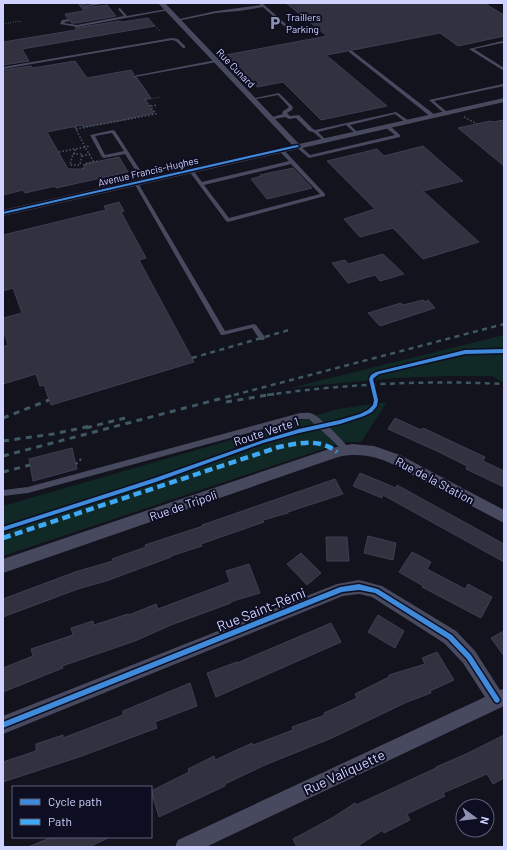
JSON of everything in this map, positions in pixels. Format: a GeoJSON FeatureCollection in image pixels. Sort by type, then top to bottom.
{"type":"FeatureCollection","features":[{"type":"Feature","properties":{"kind":"street","name":"Rue Cunard"},"geometry":{"type":"LineString","coordinates":[[161,3],[297,146]]}},
{"type":"Feature","properties":{"kind":"street","name":"Avenue Francis-Hughes"},"geometry":{"type":"LineString","coordinates":[[3,213],[504,100]]}},
{"type":"Feature","properties":{"kind":"street","name":"Rue de Tripoli"},"geometry":{"type":"LineString","coordinates":[[3,566],[346,450],[364,449]]}},
{"type":"Feature","properties":{"kind":"street","name":"Rue de la Station"},"geometry":{"type":"LineString","coordinates":[[364,449],[381,453],[395,459],[504,517]]}},
{"type":"Feature","properties":{"kind":"street","name":"Rue Saint-Rémi"},"geometry":{"type":"LineString","coordinates":[[3,725],[342,590],[359,587],[376,591],[450,637],[469,657],[500,698]]}},
{"type":"Feature","properties":{"kind":"street","name":"Rue Valiquette"},"geometry":{"type":"LineString","coordinates":[[185,847],[500,698]]}},
{"type":"Feature","properties":{"kind":"lane"},"geometry":{"type":"LineString","coordinates":[[85,6],[105,3]]}},
{"type":"Feature","properties":{"kind":"lane"},"geometry":{"type":"LineString","coordinates":[[177,20],[207,15],[226,14],[261,4],[295,34]]}},
{"type":"Feature","properties":{"kind":"lane"},"geometry":{"type":"LineString","coordinates":[[114,12],[121,10],[126,17]]}},
{"type":"Feature","properties":{"kind":"lane"},"geometry":{"type":"LineString","coordinates":[[69,20],[63,21],[62,24],[77,26],[168,10]]}},
{"type":"Feature","properties":{"kind":"lane"},"geometry":{"type":"LineString","coordinates":[[3,68],[170,39],[177,40],[184,47]]}},
{"type":"Feature","properties":{"kind":"lane"},"geometry":{"type":"LineString","coordinates":[[504,43],[502,42],[471,49],[504,70]]}},
{"type":"Feature","properties":{"kind":"lane"},"geometry":{"type":"LineString","coordinates":[[350,51],[433,116]]}},
{"type":"Feature","properties":{"kind":"lane"},"geometry":{"type":"LineString","coordinates":[[136,76],[216,61]]}},
{"type":"Feature","properties":{"kind":"lane"},"geometry":{"type":"LineString","coordinates":[[445,113],[431,100],[504,85]]}},
{"type":"Feature","properties":{"kind":"lane"},"geometry":{"type":"LineString","coordinates":[[252,99],[279,94],[291,107],[284,113],[286,115]]}},
{"type":"Feature","properties":{"kind":"lane"},"geometry":{"type":"LineString","coordinates":[[315,131],[396,113],[407,121]]}},
{"type":"Feature","properties":{"kind":"lane"},"geometry":{"type":"LineString","coordinates":[[271,119],[286,115],[289,118],[297,116],[310,130],[315,131],[324,140]]}},
{"type":"Feature","properties":{"kind":"lane"},"geometry":{"type":"LineString","coordinates":[[346,124],[356,133]]}},
{"type":"Feature","properties":{"kind":"lane"},"geometry":{"type":"LineString","coordinates":[[297,146],[309,158],[398,136],[387,126]]}},
{"type":"Feature","properties":{"kind":"lane"},"geometry":{"type":"LineString","coordinates":[[126,152],[104,157],[92,135],[113,131],[126,152],[223,333],[254,326],[262,338]]}},
{"type":"Feature","properties":{"kind":"lane"},"geometry":{"type":"LineString","coordinates":[[190,170],[228,220],[323,195],[281,150]]}},
{"type":"Feature","properties":{"kind":"lane"},"geometry":{"type":"LineString","coordinates":[[201,184],[292,162]]}},
{"type":"Feature","properties":{"kind":"lane"},"geometry":{"type":"LineString","coordinates":[[3,493],[28,490],[300,416],[310,416],[346,450]]}},
{"type":"Feature","properties":{"kind":"path"},"geometry":{"type":"LineString","coordinates":[[3,24],[20,21],[21,23]]}},
{"type":"Feature","properties":{"kind":"path"},"geometry":{"type":"LineString","coordinates":[[154,25],[160,31]]}},
{"type":"Feature","properties":{"kind":"path"},"geometry":{"type":"LineString","coordinates":[[76,129],[156,115],[145,99],[160,97]]}},
{"type":"Feature","properties":{"kind":"path"},"geometry":{"type":"LineString","coordinates":[[150,106],[157,105]]}},
{"type":"Feature","properties":{"kind":"path"},"geometry":{"type":"LineString","coordinates":[[462,115],[477,124]]}},
{"type":"Feature","properties":{"kind":"path"},"geometry":{"type":"LineString","coordinates":[[75,127],[94,162]]}},
{"type":"Feature","properties":{"kind":"path"},"geometry":{"type":"LineString","coordinates":[[59,152],[85,146]]}},
{"type":"Feature","properties":{"kind":"path"},"geometry":{"type":"LineString","coordinates":[[76,148],[70,165],[84,164],[100,160]]}},
{"type":"Feature","properties":{"kind":"path"},"geometry":{"type":"LineString","coordinates":[[74,154],[82,154],[82,156],[90,154]]}},
{"type":"Feature","properties":{"kind":"path"},"geometry":{"type":"LineString","coordinates":[[80,164],[82,156]]}},
{"type":"Feature","properties":{"kind":"path"},"geometry":{"type":"LineString","coordinates":[[83,169],[84,164]]}},
{"type":"Feature","properties":{"kind":"path"},"geometry":{"type":"LineString","coordinates":[[76,464],[81,459]]}},
{"type":"Feature","properties":{"kind":"green space"},"geometry":{"type":"Polygon","coordinates":[[[504,335],[504,383],[492,376],[448,376],[395,378],[290,388],[504,335]]]}},
{"type":"Feature","properties":{"kind":"green space"},"geometry":{"type":"Polygon","coordinates":[[[387,402],[361,442],[344,442],[3,556],[3,506],[338,409],[387,402]]]}},
{"type":"Feature","properties":{"kind":"building"},"geometry":{"type":"Polygon","coordinates":[[[78,3],[90,3],[82,5],[85,8],[107,5],[116,16],[71,23],[70,18],[67,18],[65,14],[84,11],[78,3]]]}},
{"type":"Feature","properties":{"kind":"building"},"geometry":{"type":"Polygon","coordinates":[[[286,3],[484,3],[504,15],[504,36],[458,46],[440,33],[353,50],[349,48],[348,51],[326,55],[387,106],[321,120],[283,82],[257,87],[226,55],[327,36],[286,3]]]}},
{"type":"Feature","properties":{"kind":"building"},"geometry":{"type":"Polygon","coordinates":[[[148,18],[155,26],[22,49],[29,61],[3,65],[3,42],[76,30],[75,28],[148,18]]]}},
{"type":"Feature","properties":{"kind":"building"},"geometry":{"type":"Polygon","coordinates":[[[75,61],[87,78],[131,70],[134,74],[132,76],[137,78],[151,98],[144,99],[154,113],[118,121],[83,127],[82,125],[47,132],[68,169],[84,169],[85,164],[119,157],[128,172],[56,188],[55,186],[25,193],[23,190],[3,195],[3,70],[31,66],[33,68],[75,61]]]}},
{"type":"Feature","properties":{"kind":"building"},"geometry":{"type":"Polygon","coordinates":[[[504,120],[504,166],[458,128],[490,121],[493,122],[504,120]]]}},
{"type":"Feature","properties":{"kind":"building"},"geometry":{"type":"Polygon","coordinates":[[[423,146],[463,181],[423,191],[479,242],[423,259],[393,228],[360,237],[344,219],[375,209],[327,161],[377,149],[384,156],[423,146]]]}},
{"type":"Feature","properties":{"kind":"building"},"geometry":{"type":"Polygon","coordinates":[[[293,168],[312,188],[267,199],[251,179],[261,176],[260,175],[293,168]]]}},
{"type":"Feature","properties":{"kind":"building"},"geometry":{"type":"Polygon","coordinates":[[[119,202],[124,211],[121,212],[146,258],[139,260],[194,362],[51,405],[44,385],[40,386],[36,374],[3,384],[3,347],[8,345],[3,329],[3,318],[22,313],[13,288],[3,291],[3,235],[106,210],[104,206],[119,202]]]}},
{"type":"Feature","properties":{"kind":"building"},"geometry":{"type":"Polygon","coordinates":[[[383,254],[404,274],[380,281],[375,275],[348,283],[332,263],[345,260],[348,264],[383,254]]]}},
{"type":"Feature","properties":{"kind":"building"},"geometry":{"type":"Polygon","coordinates":[[[423,300],[425,302],[428,300],[435,308],[380,326],[368,313],[401,303],[403,305],[423,300]]]}},
{"type":"Feature","properties":{"kind":"building"},"geometry":{"type":"Polygon","coordinates":[[[395,418],[421,430],[423,428],[485,457],[483,461],[504,471],[504,487],[466,469],[467,466],[441,453],[388,429],[395,418]]]}},
{"type":"Feature","properties":{"kind":"building"},"geometry":{"type":"Polygon","coordinates":[[[72,448],[77,469],[33,481],[29,459],[72,448]]]}},
{"type":"Feature","properties":{"kind":"building"},"geometry":{"type":"Polygon","coordinates":[[[360,473],[396,488],[397,485],[504,544],[504,562],[383,495],[382,498],[353,486],[360,473]]]}},
{"type":"Feature","properties":{"kind":"building"},"geometry":{"type":"Polygon","coordinates":[[[335,479],[343,494],[263,520],[264,522],[201,544],[202,546],[3,617],[3,599],[75,572],[113,561],[112,559],[146,547],[145,545],[335,479]]]}},
{"type":"Feature","properties":{"kind":"building"},"geometry":{"type":"Polygon","coordinates":[[[368,536],[396,543],[393,560],[364,553],[368,536]]]}},
{"type":"Feature","properties":{"kind":"building"},"geometry":{"type":"Polygon","coordinates":[[[326,537],[347,537],[349,561],[327,561],[326,537]]]}},
{"type":"Feature","properties":{"kind":"building"},"geometry":{"type":"Polygon","coordinates":[[[412,552],[431,562],[427,569],[465,589],[468,584],[492,597],[481,618],[422,587],[423,586],[399,572],[412,552]]]}},
{"type":"Feature","properties":{"kind":"building"},"geometry":{"type":"Polygon","coordinates":[[[301,553],[321,573],[307,585],[287,564],[301,553]]]}},
{"type":"Feature","properties":{"kind":"building"},"geometry":{"type":"Polygon","coordinates":[[[249,564],[260,593],[230,602],[231,603],[171,625],[135,641],[62,666],[63,668],[3,692],[3,668],[33,656],[31,649],[73,635],[71,628],[93,621],[94,625],[128,614],[129,615],[156,604],[158,609],[230,582],[226,571],[249,564]]]}},
{"type":"Feature","properties":{"kind":"building"},"geometry":{"type":"Polygon","coordinates":[[[378,615],[404,631],[395,648],[368,632],[378,615]]]}},
{"type":"Feature","properties":{"kind":"building"},"geometry":{"type":"Polygon","coordinates":[[[331,623],[341,642],[216,697],[207,673],[237,663],[331,623]]]}},
{"type":"Feature","properties":{"kind":"building"},"geometry":{"type":"Polygon","coordinates":[[[504,631],[504,656],[491,638],[504,631]]]}},
{"type":"Feature","properties":{"kind":"building"},"geometry":{"type":"Polygon","coordinates":[[[437,652],[454,680],[430,691],[431,693],[407,702],[332,738],[265,765],[225,784],[225,786],[159,817],[152,790],[189,772],[188,769],[214,756],[215,760],[252,743],[253,745],[293,730],[292,727],[325,715],[324,713],[357,698],[355,694],[389,677],[389,675],[425,664],[422,658],[437,652]]]}},
{"type":"Feature","properties":{"kind":"building"},"geometry":{"type":"Polygon","coordinates":[[[190,683],[197,706],[155,722],[157,728],[79,757],[3,782],[3,762],[36,751],[36,744],[63,735],[63,738],[123,715],[123,711],[190,683]]]}},
{"type":"Feature","properties":{"kind":"building"},"geometry":{"type":"Polygon","coordinates":[[[504,735],[504,778],[493,784],[487,774],[443,793],[445,796],[407,814],[410,820],[384,833],[383,830],[356,847],[297,847],[293,839],[332,818],[355,803],[356,805],[504,735]]]}},
{"type":"Feature","properties":{"kind":"building"},"geometry":{"type":"Polygon","coordinates":[[[50,838],[108,838],[89,847],[28,847],[50,838]]]}},
{"type":"Feature","properties":{"kind":"railway"},"geometry":{"type":"LineString","coordinates":[[234,395],[504,324]]}},
{"type":"Feature","properties":{"kind":"railway"},"geometry":{"type":"LineString","coordinates":[[192,358],[289,330]]}},
{"type":"Feature","properties":{"kind":"railway"},"geometry":{"type":"LineString","coordinates":[[272,394],[326,388],[385,384],[444,382],[504,384]]}},
{"type":"Feature","properties":{"kind":"railway"},"geometry":{"type":"LineString","coordinates":[[3,456],[238,394]]}},
{"type":"Feature","properties":{"kind":"railway"},"geometry":{"type":"LineString","coordinates":[[226,402],[272,394]]}},
{"type":"Feature","properties":{"kind":"railway"},"geometry":{"type":"LineString","coordinates":[[267,395],[272,394]]}},
{"type":"Feature","properties":{"kind":"railway"},"geometry":{"type":"LineString","coordinates":[[3,418],[49,400]]}},
{"type":"Feature","properties":{"kind":"railway"},"geometry":{"type":"LineString","coordinates":[[86,428],[125,418]]}},
{"type":"Feature","properties":{"kind":"railway"},"geometry":{"type":"LineString","coordinates":[[3,441],[53,434],[91,426]]}},
{"type":"Feature","properties":{"kind":"railway"},"geometry":{"type":"LineString","coordinates":[[3,472],[30,465]]}},
{"type":"Feature","properties":{"kind":"marked path"},"geometry":{"type":"LineString","coordinates":[[3,538],[279,447],[312,442],[330,446],[337,452]]}},
{"type":"Feature","properties":{"kind":"cycle path"},"geometry":{"type":"LineString","coordinates":[[3,213],[297,146]]}},
{"type":"Feature","properties":{"kind":"cycle path","name":"Route Verte 1"},"geometry":{"type":"LineString","coordinates":[[3,529],[156,480],[263,442],[299,431],[352,419],[362,415],[370,411],[375,406],[376,400],[371,379],[378,373],[465,352],[504,351]]}},
{"type":"Feature","properties":{"kind":"cycle path"},"geometry":{"type":"LineString","coordinates":[[3,725],[342,589],[359,587],[376,591],[450,637],[469,657],[497,700]]}},
{"type":"Feature","properties":{"kind":"place","name":"Traillers Parking"},"geometry":{"type":"Point","coordinates":[275,23]}}]}
